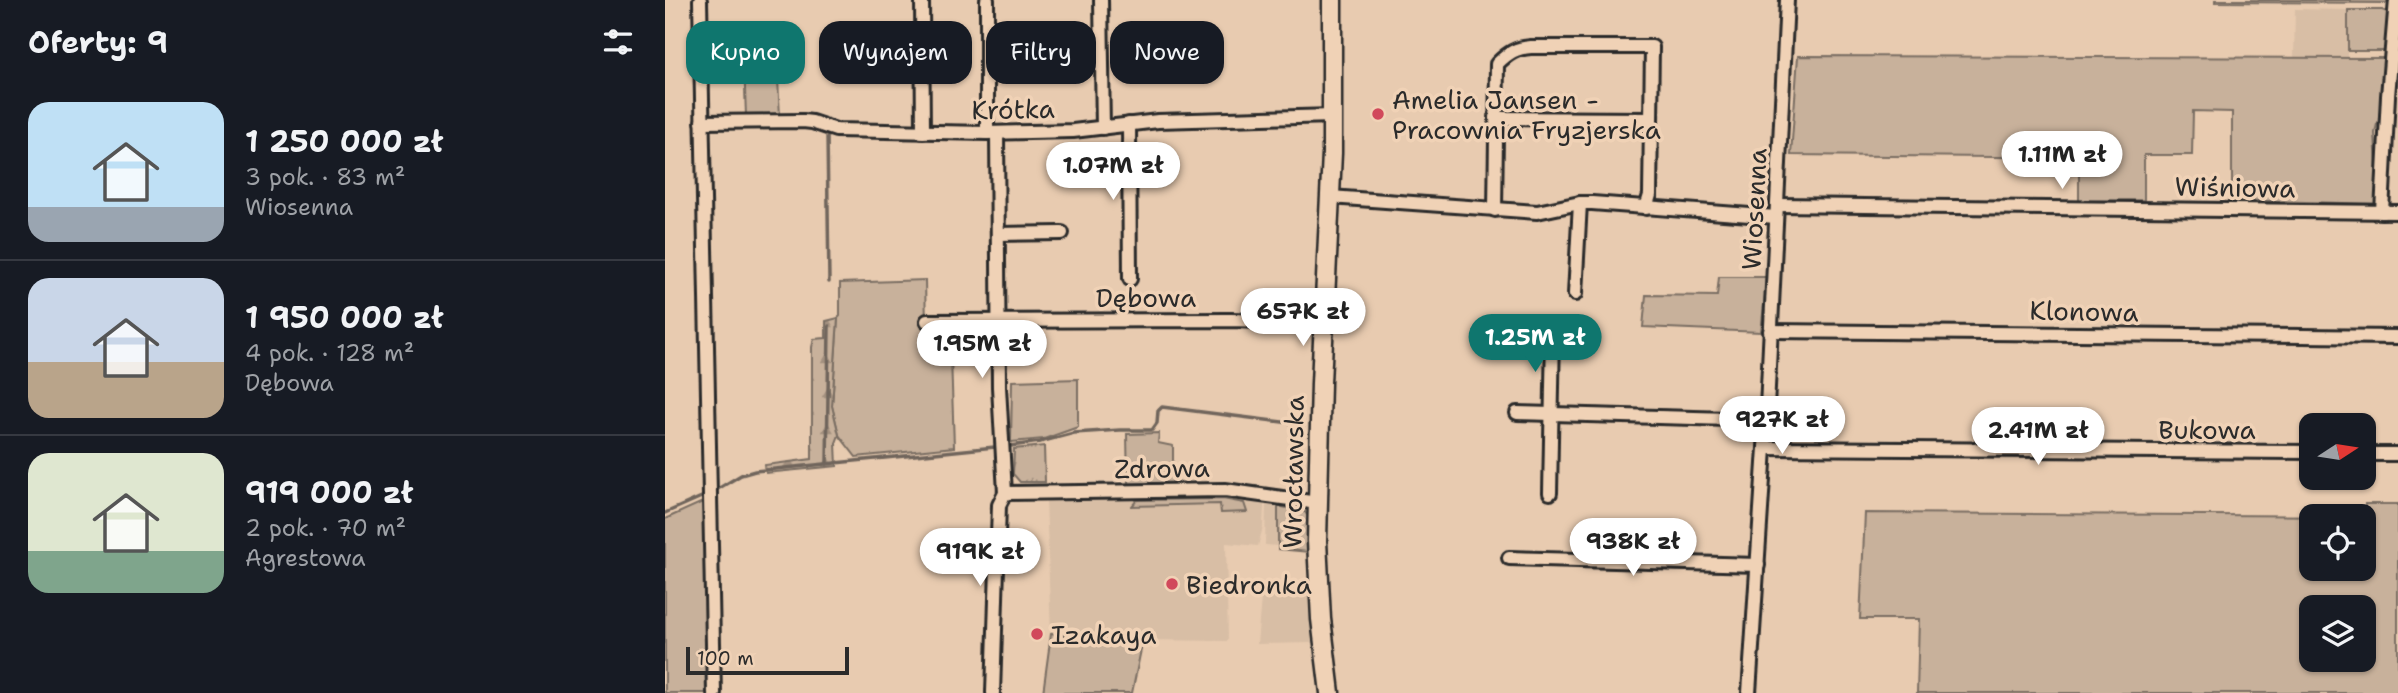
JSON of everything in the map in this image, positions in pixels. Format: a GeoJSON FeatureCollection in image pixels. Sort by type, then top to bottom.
{"type":"FeatureCollection","features":[{"type":"Feature","properties":{"kind":"street"},"geometry":{"type":"LineString","coordinates":[[700,0],[714,693]]}},
{"type":"Feature","properties":{"kind":"street"},"geometry":{"type":"LineString","coordinates":[[922,0],[923,132]]}},
{"type":"Feature","properties":{"kind":"street"},"geometry":{"type":"LineString","coordinates":[[987,0],[999,234],[998,321],[1005,493],[999,505],[993,693]]}},
{"type":"Feature","properties":{"kind":"street"},"geometry":{"type":"LineString","coordinates":[[1101,0],[1103,128]]}},
{"type":"Feature","properties":{"kind":"street","name":"Wrocławska"},"geometry":{"type":"LineString","coordinates":[[1330,693],[1318,581],[1318,503],[1333,116],[1332,0]]}},
{"type":"Feature","properties":{"kind":"street","name":"Wiosenna"},"geometry":{"type":"LineString","coordinates":[[1749,693],[1765,448],[1787,0]]}},
{"type":"Feature","properties":{"kind":"street"},"geometry":{"type":"LineString","coordinates":[[2382,212],[2396,0]]}},
{"type":"Feature","properties":{"kind":"street"},"geometry":{"type":"LineString","coordinates":[[1495,210],[1497,65],[1507,54],[1518,48],[1653,47],[1650,195],[1646,208]]}},
{"type":"Feature","properties":{"kind":"street","name":"Krótka"},"geometry":{"type":"LineString","coordinates":[[702,122],[812,122],[836,130],[992,133],[1103,128],[1207,119],[1333,116]]}},
{"type":"Feature","properties":{"kind":"street"},"geometry":{"type":"LineString","coordinates":[[1496,118],[1651,119]]}},
{"type":"Feature","properties":{"kind":"street"},"geometry":{"type":"LineString","coordinates":[[1129,124],[1130,279]]}},
{"type":"Feature","properties":{"kind":"street","name":"Wiśniowa"},"geometry":{"type":"LineString","coordinates":[[1330,197],[1537,212],[1580,203],[1646,208],[1777,211],[2398,212]]}},
{"type":"Feature","properties":{"kind":"street"},"geometry":{"type":"LineString","coordinates":[[1575,293],[1580,203]]}},
{"type":"Feature","properties":{"kind":"street"},"geometry":{"type":"LineString","coordinates":[[999,234],[1062,233]]}},
{"type":"Feature","properties":{"kind":"street","name":"Dębowa"},"geometry":{"type":"LineString","coordinates":[[927,321],[1231,320],[1323,323]]}},
{"type":"Feature","properties":{"kind":"street","name":"Klonowa"},"geometry":{"type":"LineString","coordinates":[[1770,331],[2398,337]]}},
{"type":"Feature","properties":{"kind":"street"},"geometry":{"type":"LineString","coordinates":[[1550,493],[1552,334]]}},
{"type":"Feature","properties":{"kind":"street"},"geometry":{"type":"LineString","coordinates":[[1517,413],[1765,420]]}},
{"type":"Feature","properties":{"kind":"street","name":"Bukowa"},"geometry":{"type":"LineString","coordinates":[[1765,448],[2299,452]]}},
{"type":"Feature","properties":{"kind":"street"},"geometry":{"type":"LineString","coordinates":[[2377,453],[2398,454]]}},
{"type":"Feature","properties":{"kind":"street","name":"Zdrowa"},"geometry":{"type":"LineString","coordinates":[[1005,493],[1225,490],[1318,503]]}},
{"type":"Feature","properties":{"kind":"street"},"geometry":{"type":"LineString","coordinates":[[1509,558],[1758,565]]}},
{"type":"Feature","properties":{"kind":"shaded area"},"geometry":{"type":"Polygon","coordinates":[[[2295,9],[2348,10],[2347,58],[2294,58],[2295,9]]]}},
{"type":"Feature","properties":{"kind":"shaded area"},"geometry":{"type":"Polygon","coordinates":[[[1220,495],[1243,497],[1264,505],[1263,527],[1258,546],[1226,543],[1228,641],[1143,640],[1051,634],[1046,499],[1220,495]]]}},
{"type":"Feature","properties":{"kind":"shaded area"},"geometry":{"type":"Polygon","coordinates":[[[1266,505],[1278,506],[1278,546],[1265,545],[1266,505]]]}},
{"type":"Feature","properties":{"kind":"shaded area"},"geometry":{"type":"Polygon","coordinates":[[[1262,586],[1307,592],[1313,643],[1257,644],[1262,586]]]}},
{"type":"Feature","properties":{"kind":"green space"},"geometry":{"type":"Polygon","coordinates":[[[2215,0],[2389,0],[2386,3],[2215,0]]]}},
{"type":"Feature","properties":{"kind":"green space"},"geometry":{"type":"Polygon","coordinates":[[[2348,10],[2382,10],[2390,13],[2387,51],[2348,51],[2348,10]]]}},
{"type":"Feature","properties":{"kind":"green space"},"geometry":{"type":"Polygon","coordinates":[[[1798,56],[2388,58],[2384,116],[2377,124],[2375,133],[2379,204],[2232,200],[2232,112],[2193,111],[2192,155],[2144,155],[2144,200],[2079,201],[2079,158],[1791,155],[1798,56]]]}},
{"type":"Feature","properties":{"kind":"green space"},"geometry":{"type":"Polygon","coordinates":[[[745,84],[778,84],[780,116],[746,116],[745,84]]]}},
{"type":"Feature","properties":{"kind":"green space"},"geometry":{"type":"Polygon","coordinates":[[[1719,277],[1767,277],[1761,332],[1643,327],[1646,295],[1717,296],[1719,277]]]}},
{"type":"Feature","properties":{"kind":"green space"},"geometry":{"type":"Polygon","coordinates":[[[925,280],[926,326],[950,326],[954,447],[856,457],[839,435],[832,406],[840,316],[840,283],[925,280]]]}},
{"type":"Feature","properties":{"kind":"green space"},"geometry":{"type":"Polygon","coordinates":[[[838,318],[832,406],[839,435],[836,443],[837,466],[766,473],[765,465],[812,459],[812,347],[814,339],[826,338],[826,321],[838,318]]]}},
{"type":"Feature","properties":{"kind":"green space"},"geometry":{"type":"Polygon","coordinates":[[[1078,379],[1078,427],[1044,439],[1011,442],[1012,381],[1078,379]]]}},
{"type":"Feature","properties":{"kind":"green space"},"geometry":{"type":"Polygon","coordinates":[[[1159,433],[1158,443],[1173,446],[1173,485],[1128,485],[1127,434],[1159,433]]]}},
{"type":"Feature","properties":{"kind":"green space"},"geometry":{"type":"Polygon","coordinates":[[[1044,446],[1045,482],[1020,482],[1013,474],[1014,449],[1044,446]]]}},
{"type":"Feature","properties":{"kind":"green space"},"geometry":{"type":"Polygon","coordinates":[[[1223,499],[1244,503],[1247,512],[1221,513],[1220,504],[1132,506],[1137,500],[1223,499]]]}},
{"type":"Feature","properties":{"kind":"green space"},"geometry":{"type":"Polygon","coordinates":[[[707,500],[709,693],[665,693],[665,519],[707,500]]]}},
{"type":"Feature","properties":{"kind":"green space"},"geometry":{"type":"Polygon","coordinates":[[[2376,504],[2398,504],[2398,693],[1917,693],[1919,619],[1860,619],[1865,513],[2299,516],[2299,581],[2376,581],[2376,504]]]}},
{"type":"Feature","properties":{"kind":"green space"},"geometry":{"type":"Polygon","coordinates":[[[1278,506],[1305,512],[1309,518],[1309,552],[1278,549],[1278,506]]]}},
{"type":"Feature","properties":{"kind":"green space"},"geometry":{"type":"Polygon","coordinates":[[[1051,634],[1143,640],[1132,693],[1043,693],[1051,634]]]}},
{"type":"Feature","properties":{"kind":"waterway"},"geometry":{"type":"LineString","coordinates":[[827,134],[829,282]]}},
{"type":"Feature","properties":{"kind":"waterway"},"geometry":{"type":"LineString","coordinates":[[827,464],[829,326]]}},
{"type":"Feature","properties":{"kind":"waterway"},"geometry":{"type":"LineString","coordinates":[[1010,446],[1074,433],[1152,430],[1162,407],[1299,424]]}},
{"type":"Feature","properties":{"kind":"waterway"},"geometry":{"type":"LineString","coordinates":[[716,490],[741,475],[755,471],[995,447]]}},
{"type":"Feature","properties":{"kind":"waterway"},"geometry":{"type":"LineString","coordinates":[[665,513],[706,495]]}},
{"type":"Feature","properties":{"kind":"place","name":"Amelia Jansen - Pracownia Fryzjerska"},"geometry":{"type":"Point","coordinates":[1378,114]}},
{"type":"Feature","properties":{"kind":"place","name":"Biedronka"},"geometry":{"type":"Point","coordinates":[1172,584]}},
{"type":"Feature","properties":{"kind":"place","name":"Izakaya"},"geometry":{"type":"Point","coordinates":[1037,634]}}]}
